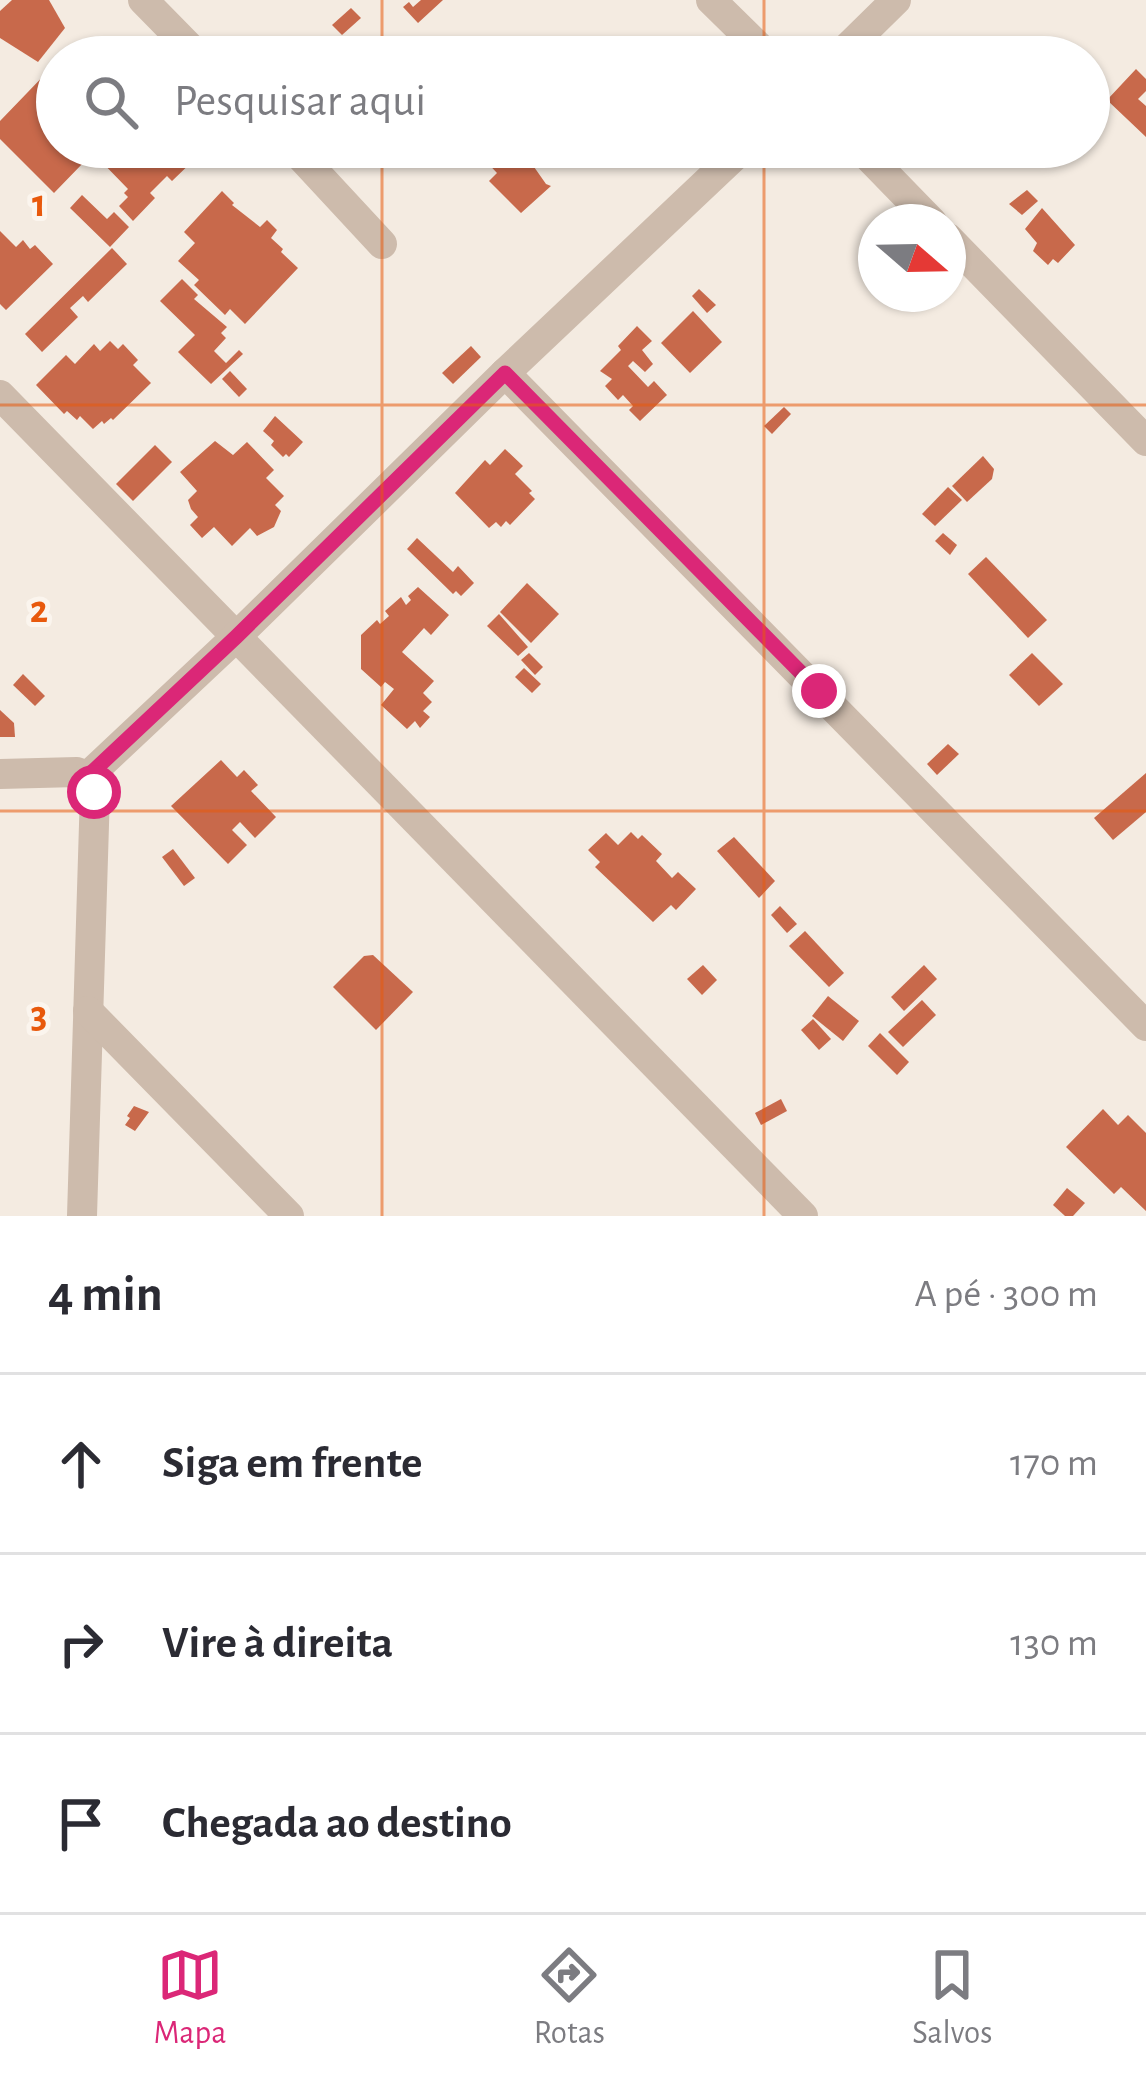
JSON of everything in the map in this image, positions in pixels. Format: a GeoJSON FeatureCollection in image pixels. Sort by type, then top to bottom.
{"type":"FeatureCollection","features":[{"type":"Feature","properties":{"kind":"street"},"geometry":{"type":"LineString","coordinates":[[143,0],[178,36]]}},
{"type":"Feature","properties":{"kind":"street"},"geometry":{"type":"LineString","coordinates":[[711,0],[748,36]]}},
{"type":"Feature","properties":{"kind":"street"},"geometry":{"type":"LineString","coordinates":[[859,36],[896,0]]}},
{"type":"Feature","properties":{"kind":"street"},"geometry":{"type":"LineString","coordinates":[[311,168],[382,244]]}},
{"type":"Feature","properties":{"kind":"street"},"geometry":{"type":"LineString","coordinates":[[88,776],[722,168]]}},
{"type":"Feature","properties":{"kind":"street"},"geometry":{"type":"LineString","coordinates":[[879,168],[914,204]]}},
{"type":"Feature","properties":{"kind":"street"},"geometry":{"type":"LineString","coordinates":[[966,256],[1146,441]]}},
{"type":"Feature","properties":{"kind":"street"},"geometry":{"type":"LineString","coordinates":[[505,373],[1146,1026]]}},
{"type":"Feature","properties":{"kind":"street"},"geometry":{"type":"LineString","coordinates":[[0,395],[803,1216]]}},
{"type":"Feature","properties":{"kind":"street"},"geometry":{"type":"LineString","coordinates":[[0,774],[77,772],[88,776],[94,792],[82,1216]]}},
{"type":"Feature","properties":{"kind":"street"},"geometry":{"type":"LineString","coordinates":[[88,1012],[289,1216]]}},
{"type":"Feature","properties":{"kind":"building"},"geometry":{"type":"Polygon","coordinates":[[[12,0],[49,0],[65,28],[59,36],[36,36],[36,61],[0,38],[0,11],[12,0]]]}},
{"type":"Feature","properties":{"kind":"building"},"geometry":{"type":"Polygon","coordinates":[[[421,0],[443,0],[418,23],[403,7],[409,2],[413,7],[421,0]]]}},
{"type":"Feature","properties":{"kind":"building"},"geometry":{"type":"Polygon","coordinates":[[[351,8],[361,18],[342,35],[332,25],[351,8]]]}},
{"type":"Feature","properties":{"kind":"building"},"geometry":{"type":"Polygon","coordinates":[[[1136,69],[1146,79],[1146,91],[1138,99],[1146,106],[1146,137],[1110,103],[1110,97],[1136,69]]]}},
{"type":"Feature","properties":{"kind":"building"},"geometry":{"type":"Polygon","coordinates":[[[36,84],[36,168],[78,168],[54,193],[0,139],[0,121],[36,84]]]}},
{"type":"Feature","properties":{"kind":"building"},"geometry":{"type":"Polygon","coordinates":[[[108,168],[186,168],[172,181],[167,176],[150,193],[155,198],[133,221],[119,206],[128,197],[124,193],[128,189],[108,168]]]}},
{"type":"Feature","properties":{"kind":"building"},"geometry":{"type":"Polygon","coordinates":[[[492,168],[535,168],[551,186],[521,213],[489,181],[497,173],[492,168]]]}},
{"type":"Feature","properties":{"kind":"building"},"geometry":{"type":"Polygon","coordinates":[[[1027,190],[1038,201],[1022,215],[1009,204],[1027,190]]]}},
{"type":"Feature","properties":{"kind":"building"},"geometry":{"type":"Polygon","coordinates":[[[222,191],[260,227],[267,220],[277,230],[271,238],[298,268],[245,324],[230,309],[225,315],[194,285],[199,280],[178,261],[195,243],[184,232],[222,191]]]}},
{"type":"Feature","properties":{"kind":"building"},"geometry":{"type":"Polygon","coordinates":[[[82,195],[107,219],[114,212],[129,227],[110,247],[70,208],[82,195]]]}},
{"type":"Feature","properties":{"kind":"building"},"geometry":{"type":"Polygon","coordinates":[[[1042,208],[1075,245],[1058,263],[1053,259],[1048,265],[1033,251],[1037,243],[1025,229],[1042,208]]]}},
{"type":"Feature","properties":{"kind":"building"},"geometry":{"type":"Polygon","coordinates":[[[0,231],[16,247],[23,240],[30,249],[35,245],[53,264],[6,310],[0,304],[0,231]]]}},
{"type":"Feature","properties":{"kind":"building"},"geometry":{"type":"Polygon","coordinates":[[[112,248],[127,264],[88,302],[83,296],[70,308],[78,317],[42,352],[25,334],[112,248]]]}},
{"type":"Feature","properties":{"kind":"building"},"geometry":{"type":"Polygon","coordinates":[[[182,279],[198,295],[194,299],[227,327],[221,333],[226,338],[214,351],[226,363],[239,350],[243,354],[211,384],[178,352],[195,335],[160,301],[182,279]]]}},
{"type":"Feature","properties":{"kind":"building"},"geometry":{"type":"Polygon","coordinates":[[[699,289],[716,305],[707,313],[692,296],[699,289]]]}},
{"type":"Feature","properties":{"kind":"building"},"geometry":{"type":"Polygon","coordinates":[[[693,311],[722,342],[690,373],[661,343],[693,311]]]}},
{"type":"Feature","properties":{"kind":"building"},"geometry":{"type":"Polygon","coordinates":[[[637,326],[652,341],[642,350],[653,364],[645,372],[633,361],[628,366],[648,387],[654,381],[667,395],[640,421],[623,395],[618,400],[605,386],[612,379],[600,371],[637,326]]]}},
{"type":"Feature","properties":{"kind":"building"},"geometry":{"type":"Polygon","coordinates":[[[110,341],[118,349],[123,344],[138,360],[133,365],[151,383],[113,420],[102,421],[93,429],[80,416],[77,420],[67,411],[64,414],[36,385],[66,355],[75,364],[94,344],[100,351],[110,341]]]}},
{"type":"Feature","properties":{"kind":"building"},"geometry":{"type":"Polygon","coordinates":[[[471,346],[481,357],[453,384],[442,373],[471,346]]]}},
{"type":"Feature","properties":{"kind":"building"},"geometry":{"type":"Polygon","coordinates":[[[230,371],[247,389],[239,397],[222,379],[230,371]]]}},
{"type":"Feature","properties":{"kind":"building"},"geometry":{"type":"Polygon","coordinates":[[[784,407],[791,414],[772,434],[764,426],[784,407]]]}},
{"type":"Feature","properties":{"kind":"building"},"geometry":{"type":"Polygon","coordinates":[[[275,416],[303,442],[289,457],[271,445],[274,441],[263,431],[275,416]]]}},
{"type":"Feature","properties":{"kind":"building"},"geometry":{"type":"Polygon","coordinates":[[[215,441],[233,455],[247,442],[274,470],[266,478],[284,496],[275,505],[281,511],[274,527],[257,536],[250,528],[232,546],[214,527],[202,538],[190,525],[198,517],[188,500],[197,491],[180,472],[215,441]]]}},
{"type":"Feature","properties":{"kind":"building"},"geometry":{"type":"Polygon","coordinates":[[[155,445],[172,462],[133,501],[116,484],[155,445]]]}},
{"type":"Feature","properties":{"kind":"building"},"geometry":{"type":"Polygon","coordinates":[[[505,449],[523,466],[515,474],[535,499],[510,525],[506,521],[501,527],[496,522],[489,528],[455,493],[485,460],[490,465],[505,449]]]}},
{"type":"Feature","properties":{"kind":"building"},"geometry":{"type":"Polygon","coordinates":[[[983,456],[994,469],[992,479],[967,502],[952,486],[983,456]]]}},
{"type":"Feature","properties":{"kind":"building"},"geometry":{"type":"Polygon","coordinates":[[[948,487],[962,500],[935,526],[922,514],[948,487]]]}},
{"type":"Feature","properties":{"kind":"building"},"geometry":{"type":"Polygon","coordinates":[[[943,533],[957,545],[950,555],[935,541],[943,533]]]}},
{"type":"Feature","properties":{"kind":"building"},"geometry":{"type":"Polygon","coordinates":[[[417,538],[453,572],[458,566],[474,583],[461,596],[456,591],[453,594],[407,549],[417,538]]]}},
{"type":"Feature","properties":{"kind":"building"},"geometry":{"type":"Polygon","coordinates":[[[986,557],[1047,620],[1028,638],[968,574],[986,557]]]}},
{"type":"Feature","properties":{"kind":"building"},"geometry":{"type":"Polygon","coordinates":[[[527,583],[559,614],[531,643],[500,612],[527,583]]]}},
{"type":"Feature","properties":{"kind":"building"},"geometry":{"type":"Polygon","coordinates":[[[418,587],[449,615],[431,635],[424,628],[402,652],[434,681],[423,693],[432,702],[423,711],[430,717],[420,728],[415,721],[407,729],[381,705],[394,689],[385,682],[381,687],[361,669],[361,635],[389,616],[385,611],[401,597],[406,605],[418,587]]]}},
{"type":"Feature","properties":{"kind":"building"},"geometry":{"type":"Polygon","coordinates":[[[499,614],[528,647],[518,656],[487,626],[499,614]]]}},
{"type":"Feature","properties":{"kind":"building"},"geometry":{"type":"Polygon","coordinates":[[[529,653],[543,667],[535,675],[521,660],[529,653]]]}},
{"type":"Feature","properties":{"kind":"building"},"geometry":{"type":"Polygon","coordinates":[[[1032,653],[1063,684],[1039,706],[1009,675],[1032,653]]]}},
{"type":"Feature","properties":{"kind":"building"},"geometry":{"type":"Polygon","coordinates":[[[524,668],[541,684],[532,693],[515,677],[524,668]]]}},
{"type":"Feature","properties":{"kind":"building"},"geometry":{"type":"Polygon","coordinates":[[[23,674],[45,696],[35,706],[13,685],[23,674]]]}},
{"type":"Feature","properties":{"kind":"building"},"geometry":{"type":"Polygon","coordinates":[[[0,710],[14,723],[15,737],[0,737],[0,710]]]}},
{"type":"Feature","properties":{"kind":"building"},"geometry":{"type":"Polygon","coordinates":[[[948,744],[959,754],[937,775],[927,764],[948,744]]]}},
{"type":"Feature","properties":{"kind":"building"},"geometry":{"type":"Polygon","coordinates":[[[221,760],[237,777],[244,770],[258,785],[251,791],[276,817],[255,838],[240,822],[232,830],[247,845],[228,864],[171,806],[221,760]]]}},
{"type":"Feature","properties":{"kind":"building"},"geometry":{"type":"Polygon","coordinates":[[[1146,773],[1146,812],[1113,840],[1094,818],[1146,773]]]}},
{"type":"Feature","properties":{"kind":"building"},"geometry":{"type":"Polygon","coordinates":[[[631,832],[638,839],[642,835],[662,854],[656,861],[672,878],[678,872],[696,889],[676,910],[671,905],[653,922],[595,867],[600,862],[588,850],[606,833],[618,845],[631,832]]]}},
{"type":"Feature","properties":{"kind":"building"},"geometry":{"type":"Polygon","coordinates":[[[734,837],[775,881],[759,898],[717,851],[734,837]]]}},
{"type":"Feature","properties":{"kind":"building"},"geometry":{"type":"Polygon","coordinates":[[[173,849],[195,878],[184,886],[162,857],[173,849]]]}},
{"type":"Feature","properties":{"kind":"building"},"geometry":{"type":"Polygon","coordinates":[[[780,906],[797,924],[787,933],[771,915],[780,906]]]}},
{"type":"Feature","properties":{"kind":"building"},"geometry":{"type":"Polygon","coordinates":[[[805,931],[844,973],[829,987],[789,946],[805,931]]]}},
{"type":"Feature","properties":{"kind":"building"},"geometry":{"type":"Polygon","coordinates":[[[373,955],[413,992],[376,1030],[333,987],[364,956],[373,955]]]}},
{"type":"Feature","properties":{"kind":"building"},"geometry":{"type":"Polygon","coordinates":[[[703,965],[717,980],[702,995],[687,979],[703,965]]]}},
{"type":"Feature","properties":{"kind":"building"},"geometry":{"type":"Polygon","coordinates":[[[924,965],[937,979],[904,1011],[891,997],[924,965]]]}},
{"type":"Feature","properties":{"kind":"building"},"geometry":{"type":"Polygon","coordinates":[[[828,996],[859,1021],[843,1041],[812,1016],[828,996]]]}},
{"type":"Feature","properties":{"kind":"building"},"geometry":{"type":"Polygon","coordinates":[[[922,1000],[936,1015],[903,1047],[888,1032],[922,1000]]]}},
{"type":"Feature","properties":{"kind":"building"},"geometry":{"type":"Polygon","coordinates":[[[813,1019],[831,1039],[819,1050],[801,1030],[813,1019]]]}},
{"type":"Feature","properties":{"kind":"building"},"geometry":{"type":"Polygon","coordinates":[[[880,1033],[909,1062],[897,1075],[868,1046],[880,1033]]]}},
{"type":"Feature","properties":{"kind":"building"},"geometry":{"type":"Polygon","coordinates":[[[781,1099],[787,1111],[761,1125],[755,1113],[781,1099]]]}},
{"type":"Feature","properties":{"kind":"building"},"geometry":{"type":"Polygon","coordinates":[[[134,1106],[149,1112],[135,1131],[125,1125],[134,1106]]]}},
{"type":"Feature","properties":{"kind":"building"},"geometry":{"type":"Polygon","coordinates":[[[1103,1109],[1118,1125],[1128,1115],[1146,1133],[1146,1211],[1121,1187],[1114,1194],[1066,1147],[1103,1109]]]}},
{"type":"Feature","properties":{"kind":"building"},"geometry":{"type":"Polygon","coordinates":[[[1067,1188],[1085,1203],[1073,1216],[1065,1216],[1053,1205],[1067,1188]]]}},
{"type":"Feature","properties":{"kind":"route"},"geometry":{"type":"LineString","coordinates":[[94,792],[88,776],[505,373],[819,691]]}}]}
